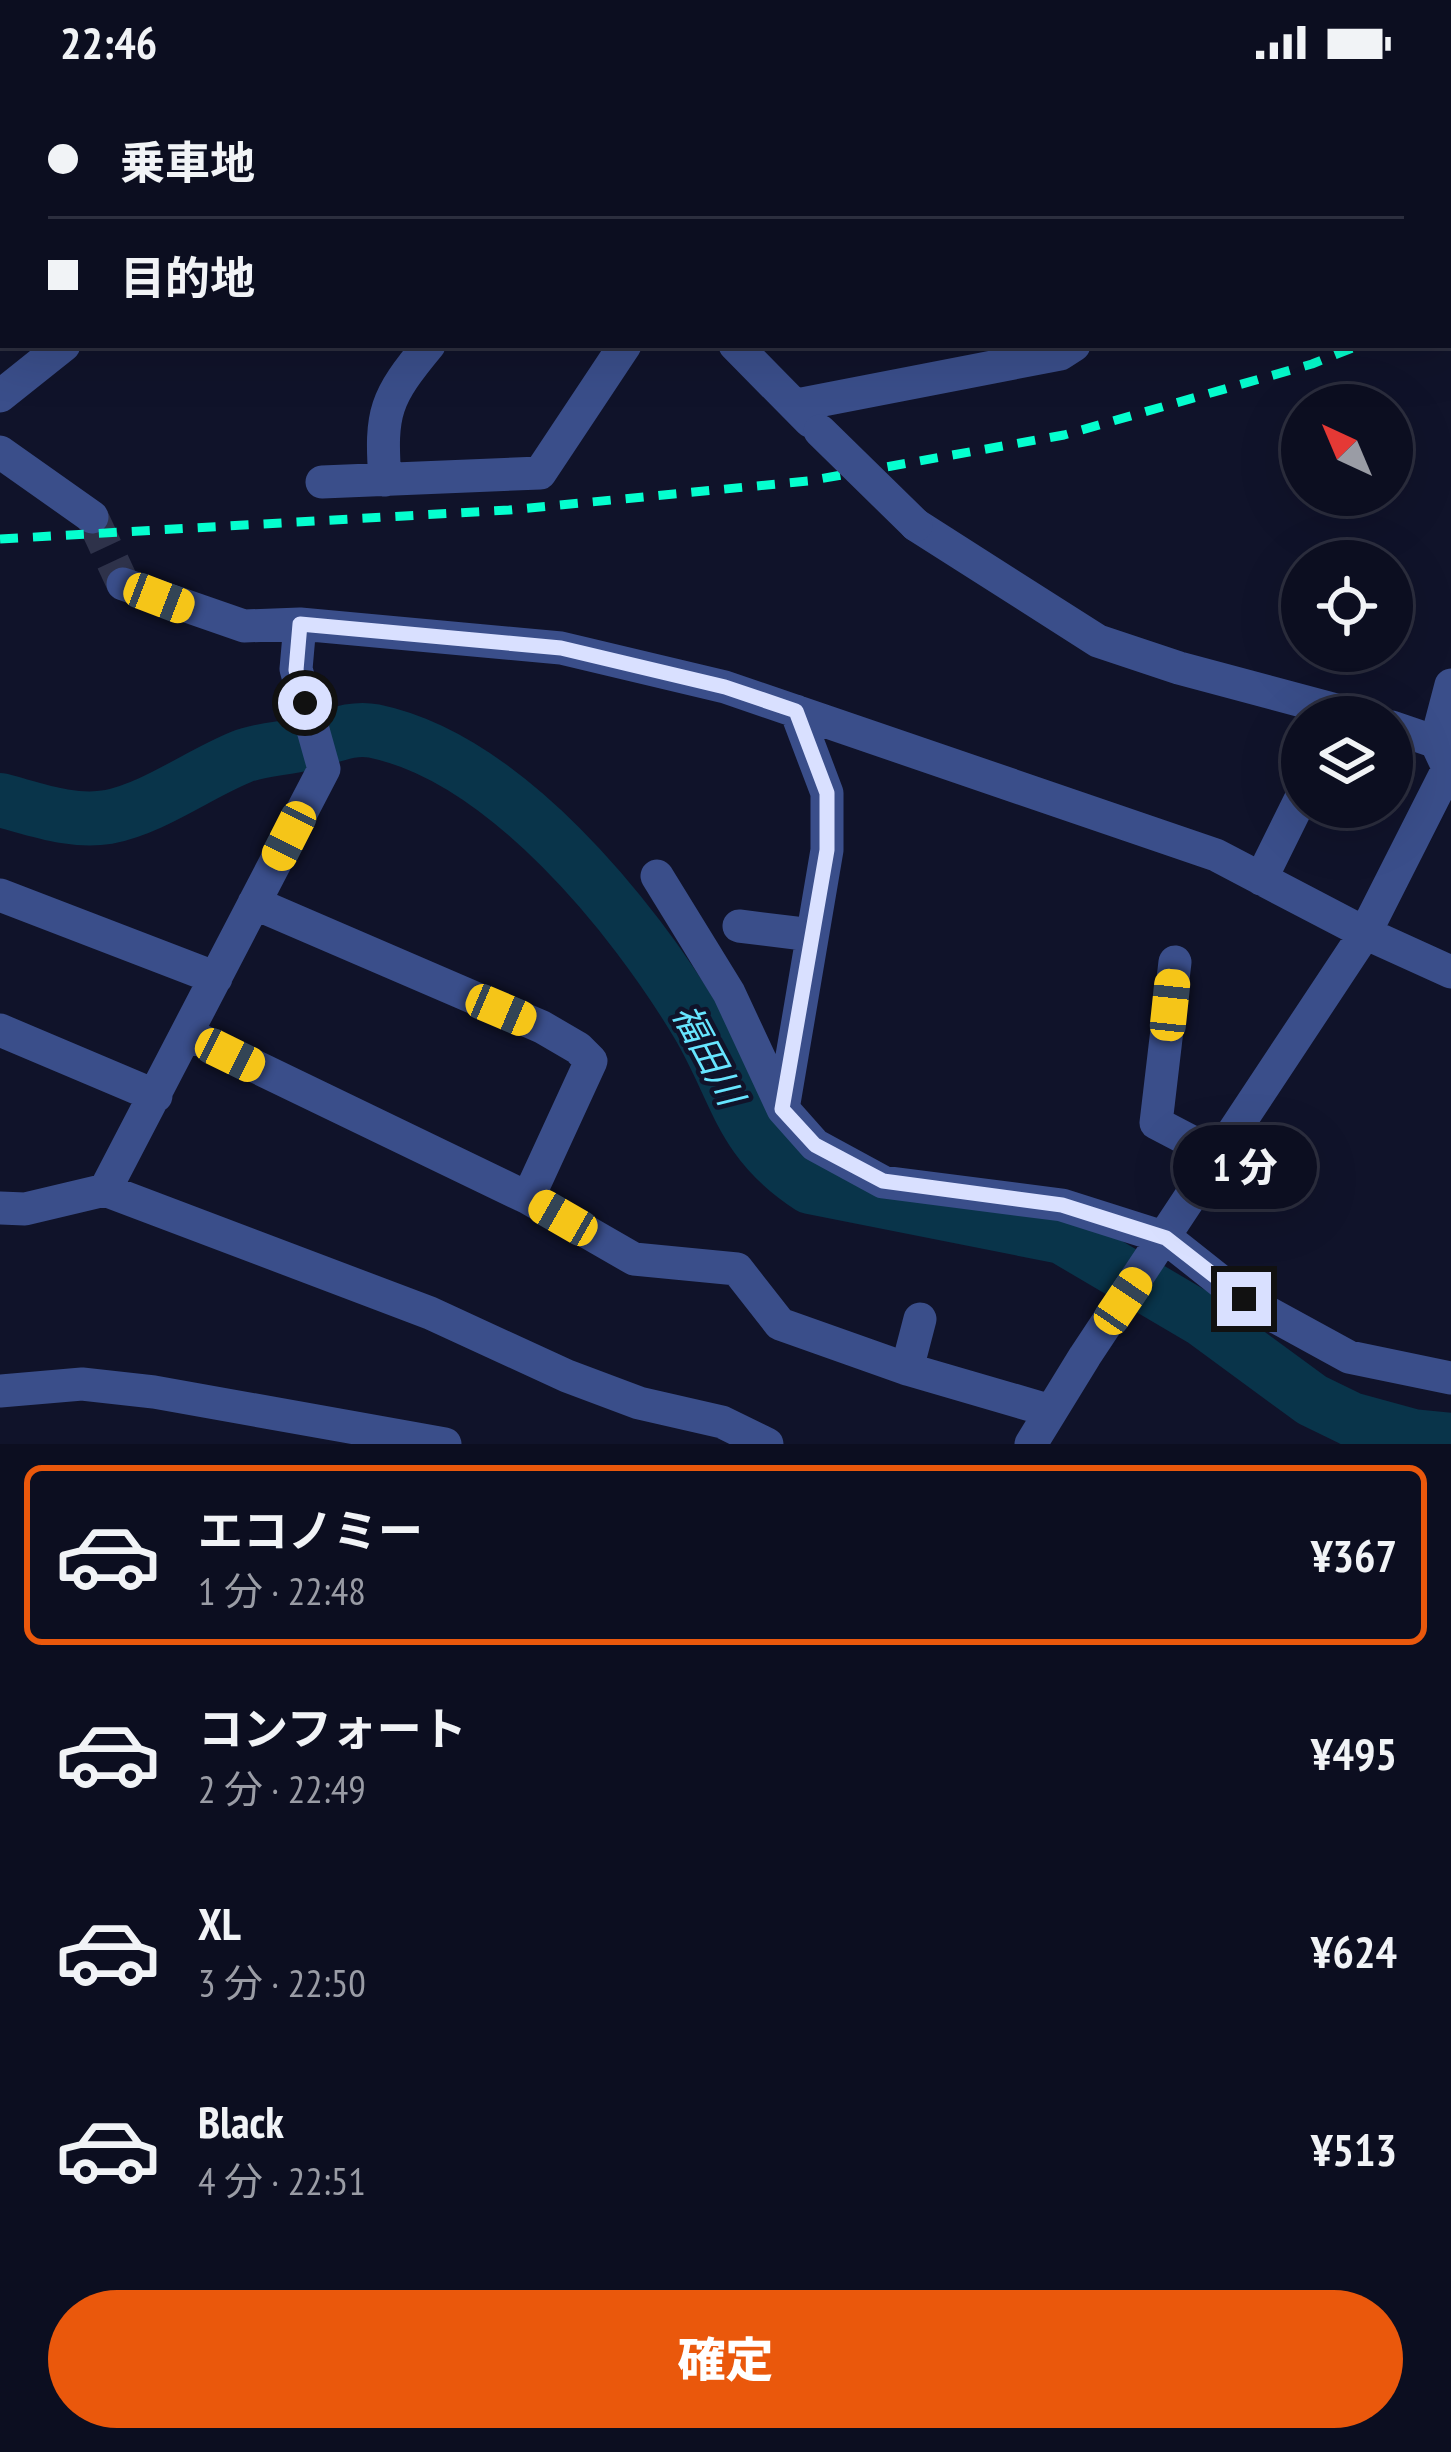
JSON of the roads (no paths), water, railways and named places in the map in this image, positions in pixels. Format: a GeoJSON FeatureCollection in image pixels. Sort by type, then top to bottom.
{"type":"FeatureCollection","features":[{"type":"Feature","properties":{"kind":"street"},"geometry":{"type":"LineString","coordinates":[[0,396],[60,348]]}},
{"type":"Feature","properties":{"kind":"street"},"geometry":{"type":"LineString","coordinates":[[386,480],[381,426],[396,385],[427,348]]}},
{"type":"Feature","properties":{"kind":"street"},"geometry":{"type":"LineString","coordinates":[[322,482],[540,473],[623,348]]}},
{"type":"Feature","properties":{"kind":"street"},"geometry":{"type":"LineString","coordinates":[[738,348],[916,525],[1098,641],[1281,698]]}},
{"type":"Feature","properties":{"kind":"street"},"geometry":{"type":"LineString","coordinates":[[796,405],[1060,354],[1069,348]]}},
{"type":"Feature","properties":{"kind":"street"},"geometry":{"type":"LineString","coordinates":[[0,452],[92,517]]}},
{"type":"Feature","properties":{"kind":"street"},"geometry":{"type":"LineString","coordinates":[[123,584],[244,626],[300,624],[561,648],[725,687],[1216,855],[1451,972]]}},
{"type":"Feature","properties":{"kind":"street"},"geometry":{"type":"LineString","coordinates":[[105,1190],[324,769],[296,670],[300,624]]}},
{"type":"Feature","properties":{"kind":"street"},"geometry":{"type":"LineString","coordinates":[[1031,1444],[1365,933],[1444,762],[1451,685]]}},
{"type":"Feature","properties":{"kind":"street"},"geometry":{"type":"LineString","coordinates":[[782,1109],[827,850],[827,793],[796,711]]}},
{"type":"Feature","properties":{"kind":"street"},"geometry":{"type":"LineString","coordinates":[[1413,741],[1444,762]]}},
{"type":"Feature","properties":{"kind":"street"},"geometry":{"type":"LineString","coordinates":[[1261,879],[1286,828]]}},
{"type":"Feature","properties":{"kind":"street"},"geometry":{"type":"LineString","coordinates":[[657,876],[729,993],[782,1109],[815,1145],[883,1181],[1062,1205],[1166,1238],[1244,1299],[1349,1357],[1451,1378]]}},
{"type":"Feature","properties":{"kind":"street"},"geometry":{"type":"LineString","coordinates":[[0,895],[216,978]]}},
{"type":"Feature","properties":{"kind":"street"},"geometry":{"type":"LineString","coordinates":[[254,903],[542,1028],[591,1061],[528,1198]]}},
{"type":"Feature","properties":{"kind":"street"},"geometry":{"type":"LineString","coordinates":[[739,926],[812,934]]}},
{"type":"Feature","properties":{"kind":"street"},"geometry":{"type":"LineString","coordinates":[[1175,962],[1180,1048],[1156,1123],[1219,1156]]}},
{"type":"Feature","properties":{"kind":"street"},"geometry":{"type":"LineString","coordinates":[[0,1030],[156,1096]]}},
{"type":"Feature","properties":{"kind":"street"},"geometry":{"type":"LineString","coordinates":[[188,1034],[528,1198],[634,1259],[737,1269],[780,1324],[908,1369],[1051,1411]]}},
{"type":"Feature","properties":{"kind":"street"},"geometry":{"type":"LineString","coordinates":[[0,1208],[26,1209],[105,1190],[430,1313],[621,1396],[718,1433],[767,1444]]}},
{"type":"Feature","properties":{"kind":"street"},"geometry":{"type":"LineString","coordinates":[[908,1369],[920,1319]]}},
{"type":"Feature","properties":{"kind":"street"},"geometry":{"type":"LineString","coordinates":[[0,1390],[82,1384],[154,1392],[445,1444]]}},
{"type":"Feature","properties":{"kind":"waterway","name":"福田川"},"geometry":{"type":"LineString","coordinates":[[0,800],[67,817],[108,817],[142,806],[248,754],[365,730],[423,747],[471,773],[517,807],[601,891],[671,982],[754,1133],[786,1170],[810,1187],[1062,1237],[1203,1320],[1312,1400],[1351,1419],[1413,1436],[1451,1440]]}},
{"type":"Feature","properties":{"kind":"tunnel"},"geometry":{"type":"LineString","coordinates":[[92,517],[123,584]]}},
{"type":"Feature","properties":{"kind":"railway"},"geometry":{"type":"LineString","coordinates":[[0,539],[509,510],[808,481],[1064,435],[1312,364],[1352,348]]}}]}
